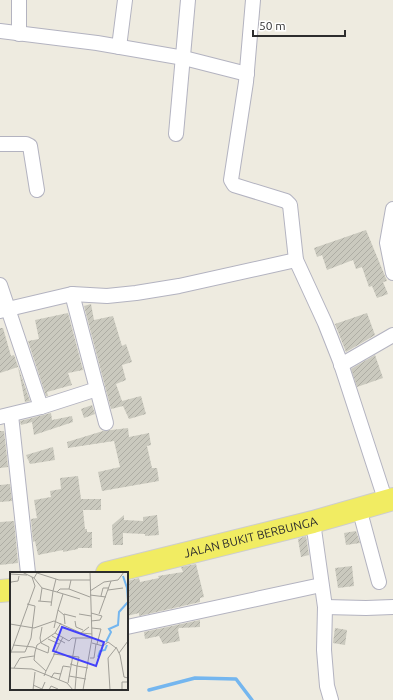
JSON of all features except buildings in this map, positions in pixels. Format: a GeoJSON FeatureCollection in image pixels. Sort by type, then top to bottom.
{"type":"FeatureCollection","features":[{"type":"Feature","properties":{"kind":"main road","name":"JALAN BUKIT BERBUNGA"},"geometry":{"type":"LineString","coordinates":[[111,572],[313,522],[390,500]]}},
{"type":"Feature","properties":{"kind":"main road"},"geometry":{"type":"LineString","coordinates":[[0,591],[10,590]]}},
{"type":"Feature","properties":{"kind":"street"},"geometry":{"type":"LineString","coordinates":[[19,34],[20,0]]}},
{"type":"Feature","properties":{"kind":"street"},"geometry":{"type":"LineString","coordinates":[[119,47],[125,0]]}},
{"type":"Feature","properties":{"kind":"street"},"geometry":{"type":"LineString","coordinates":[[176,134],[188,0]]}},
{"type":"Feature","properties":{"kind":"street"},"geometry":{"type":"LineString","coordinates":[[253,0],[250,22],[247,74],[231,180],[234,185],[288,203],[292,212],[296,260],[325,323],[390,500]]}},
{"type":"Feature","properties":{"kind":"street"},"geometry":{"type":"LineString","coordinates":[[0,31],[119,47],[184,58],[247,74]]}},
{"type":"Feature","properties":{"kind":"street"},"geometry":{"type":"LineString","coordinates":[[0,144],[26,144],[30,146],[37,190]]}},
{"type":"Feature","properties":{"kind":"street"},"geometry":{"type":"LineString","coordinates":[[393,209],[387,243],[393,273]]}},
{"type":"Feature","properties":{"kind":"street"},"geometry":{"type":"LineString","coordinates":[[5,310],[72,294],[107,296],[179,286],[296,260]]}},
{"type":"Feature","properties":{"kind":"street"},"geometry":{"type":"LineString","coordinates":[[0,285],[5,310],[41,407]]}},
{"type":"Feature","properties":{"kind":"street"},"geometry":{"type":"LineString","coordinates":[[72,294],[106,423]]}},
{"type":"Feature","properties":{"kind":"street"},"geometry":{"type":"LineString","coordinates":[[341,365],[393,335]]}},
{"type":"Feature","properties":{"kind":"street"},"geometry":{"type":"LineString","coordinates":[[28,572],[6,416],[41,407],[97,389]]}},
{"type":"Feature","properties":{"kind":"street"},"geometry":{"type":"LineString","coordinates":[[359,508],[379,582]]}},
{"type":"Feature","properties":{"kind":"street"},"geometry":{"type":"LineString","coordinates":[[313,522],[321,585],[326,607],[324,650],[327,686],[330,700]]}},
{"type":"Feature","properties":{"kind":"street"},"geometry":{"type":"LineString","coordinates":[[128,627],[321,585]]}},
{"type":"Feature","properties":{"kind":"street"},"geometry":{"type":"LineString","coordinates":[[326,607],[393,607]]}},
{"type":"Feature","properties":{"kind":"waterway"},"geometry":{"type":"LineString","coordinates":[[149,690],[195,678],[236,679],[252,700]]}}]}
